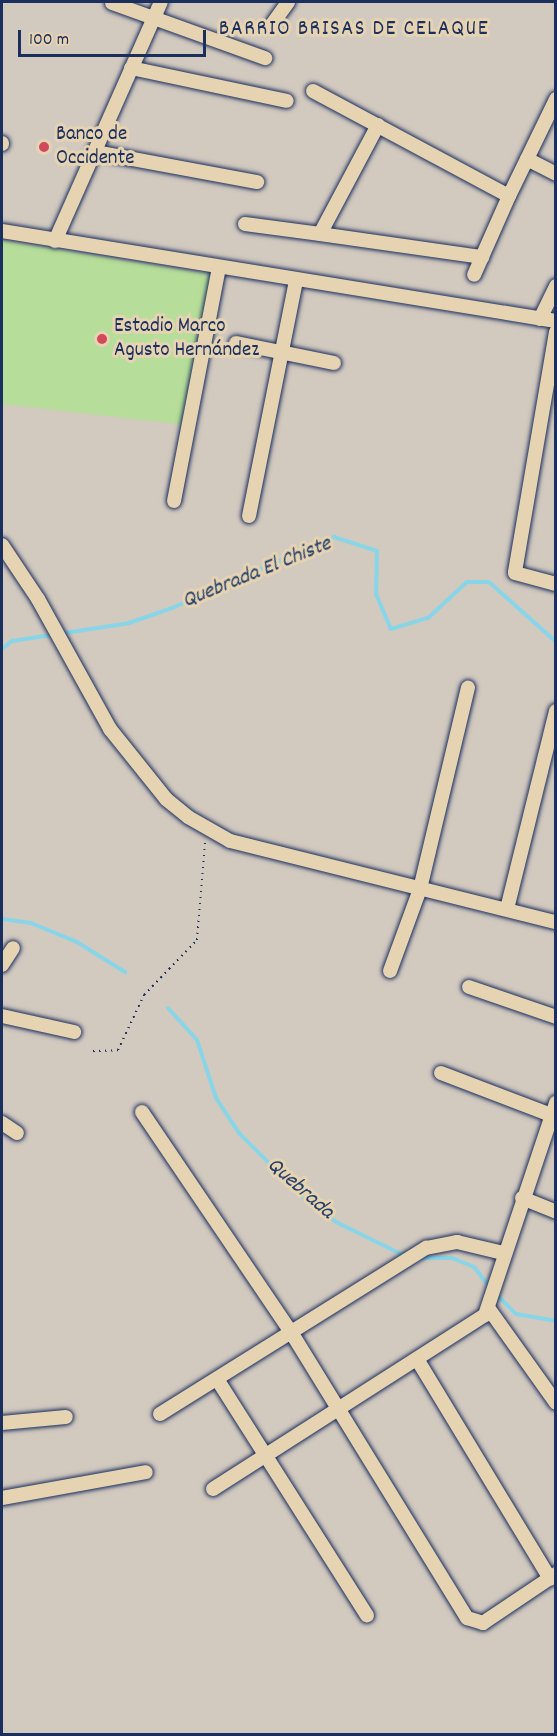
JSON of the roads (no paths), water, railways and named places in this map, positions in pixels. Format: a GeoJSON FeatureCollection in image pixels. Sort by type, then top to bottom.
{"type":"FeatureCollection","features":[{"type":"Feature","properties":{"kind":"street"},"geometry":{"type":"LineString","coordinates":[[55,241],[161,2]]}},
{"type":"Feature","properties":{"kind":"street"},"geometry":{"type":"LineString","coordinates":[[273,23],[288,2]]}},
{"type":"Feature","properties":{"kind":"street"},"geometry":{"type":"LineString","coordinates":[[112,3],[153,20],[265,58]]}},
{"type":"Feature","properties":{"kind":"street"},"geometry":{"type":"LineString","coordinates":[[131,68],[288,101]]}},
{"type":"Feature","properties":{"kind":"street"},"geometry":{"type":"LineString","coordinates":[[313,91],[509,196]]}},
{"type":"Feature","properties":{"kind":"street"},"geometry":{"type":"LineString","coordinates":[[474,275],[555,99]]}},
{"type":"Feature","properties":{"kind":"street"},"geometry":{"type":"LineString","coordinates":[[320,234],[378,125]]}},
{"type":"Feature","properties":{"kind":"street"},"geometry":{"type":"LineString","coordinates":[[95,152],[257,182]]}},
{"type":"Feature","properties":{"kind":"street"},"geometry":{"type":"LineString","coordinates":[[527,159],[555,174]]}},
{"type":"Feature","properties":{"kind":"street"},"geometry":{"type":"LineString","coordinates":[[245,224],[483,257]]}},
{"type":"Feature","properties":{"kind":"street"},"geometry":{"type":"LineString","coordinates":[[2,231],[555,321]]}},
{"type":"Feature","properties":{"kind":"street"},"geometry":{"type":"LineString","coordinates":[[174,501],[219,268]]}},
{"type":"Feature","properties":{"kind":"street"},"geometry":{"type":"LineString","coordinates":[[249,516],[296,280]]}},
{"type":"Feature","properties":{"kind":"street"},"geometry":{"type":"LineString","coordinates":[[540,319],[555,285]]}},
{"type":"Feature","properties":{"kind":"street"},"geometry":{"type":"LineString","coordinates":[[555,332],[515,573],[555,584]]}},
{"type":"Feature","properties":{"kind":"street"},"geometry":{"type":"LineString","coordinates":[[236,343],[334,363]]}},
{"type":"Feature","properties":{"kind":"street"},"geometry":{"type":"LineString","coordinates":[[2,545],[38,599],[110,729],[166,799],[206,827],[230,841],[555,922]]}},
{"type":"Feature","properties":{"kind":"street"},"geometry":{"type":"LineString","coordinates":[[390,971],[420,889],[468,688]]}},
{"type":"Feature","properties":{"kind":"street"},"geometry":{"type":"LineString","coordinates":[[507,909],[555,711]]}},
{"type":"Feature","properties":{"kind":"street"},"geometry":{"type":"LineString","coordinates":[[2,965],[13,948]]}},
{"type":"Feature","properties":{"kind":"street"},"geometry":{"type":"LineString","coordinates":[[469,987],[555,1017]]}},
{"type":"Feature","properties":{"kind":"street"},"geometry":{"type":"LineString","coordinates":[[2,1016],[74,1032]]}},
{"type":"Feature","properties":{"kind":"street"},"geometry":{"type":"LineString","coordinates":[[213,1489],[417,1359],[489,1310],[499,1282],[503,1253],[554,1112],[441,1073]]}},
{"type":"Feature","properties":{"kind":"street"},"geometry":{"type":"LineString","coordinates":[[142,1112],[291,1332],[336,1410],[467,1618],[483,1623],[553,1577],[417,1359]]}},
{"type":"Feature","properties":{"kind":"street"},"geometry":{"type":"LineString","coordinates":[[2,1123],[17,1133]]}},
{"type":"Feature","properties":{"kind":"street"},"geometry":{"type":"LineString","coordinates":[[522,1198],[555,1212]]}},
{"type":"Feature","properties":{"kind":"street"},"geometry":{"type":"LineString","coordinates":[[160,1414],[426,1248],[457,1242],[503,1253]]}},
{"type":"Feature","properties":{"kind":"street"},"geometry":{"type":"LineString","coordinates":[[489,1310],[555,1403]]}},
{"type":"Feature","properties":{"kind":"street"},"geometry":{"type":"LineString","coordinates":[[217,1379],[263,1457],[367,1615]]}},
{"type":"Feature","properties":{"kind":"street"},"geometry":{"type":"LineString","coordinates":[[2,1423],[66,1417]]}},
{"type":"Feature","properties":{"kind":"street"},"geometry":{"type":"LineString","coordinates":[[2,1498],[146,1472]]}},
{"type":"Feature","properties":{"kind":"waterway","name":"Quebrada El Chiste"},"geometry":{"type":"LineString","coordinates":[[2,649],[12,641],[129,623],[172,608],[334,537],[377,551],[376,594],[391,629],[428,618],[467,582],[489,582],[556,642]]}},
{"type":"Feature","properties":{"kind":"waterway","name":"Quebrada"},"geometry":{"type":"LineString","coordinates":[[2,919],[31,923],[77,942],[125,972]]}},
{"type":"Feature","properties":{"kind":"waterway","name":"Quebrada"},"geometry":{"type":"LineString","coordinates":[[168,1008],[197,1040],[216,1098],[239,1133],[306,1200],[336,1222],[405,1256]]}},
{"type":"Feature","properties":{"kind":"waterway","name":"Quebrada"},"geometry":{"type":"LineString","coordinates":[[418,1258],[452,1258],[474,1267],[491,1289]]}},
{"type":"Feature","properties":{"kind":"waterway","name":"Quebrada"},"geometry":{"type":"LineString","coordinates":[[496,1294],[516,1314],[556,1321]]}},
{"type":"Feature","properties":{"kind":"place","name":"Banco de Occidente"},"geometry":{"type":"Point","coordinates":[44,147]}},
{"type":"Feature","properties":{"kind":"place","name":"Estadio Marco Agusto Hernández"},"geometry":{"type":"Point","coordinates":[102,339]}},
{"type":"Feature","properties":{"kind":"district","name":"BARRIO BRISAS DE CELAQUE"},"geometry":{"type":"Point","coordinates":[354,30]}}]}
